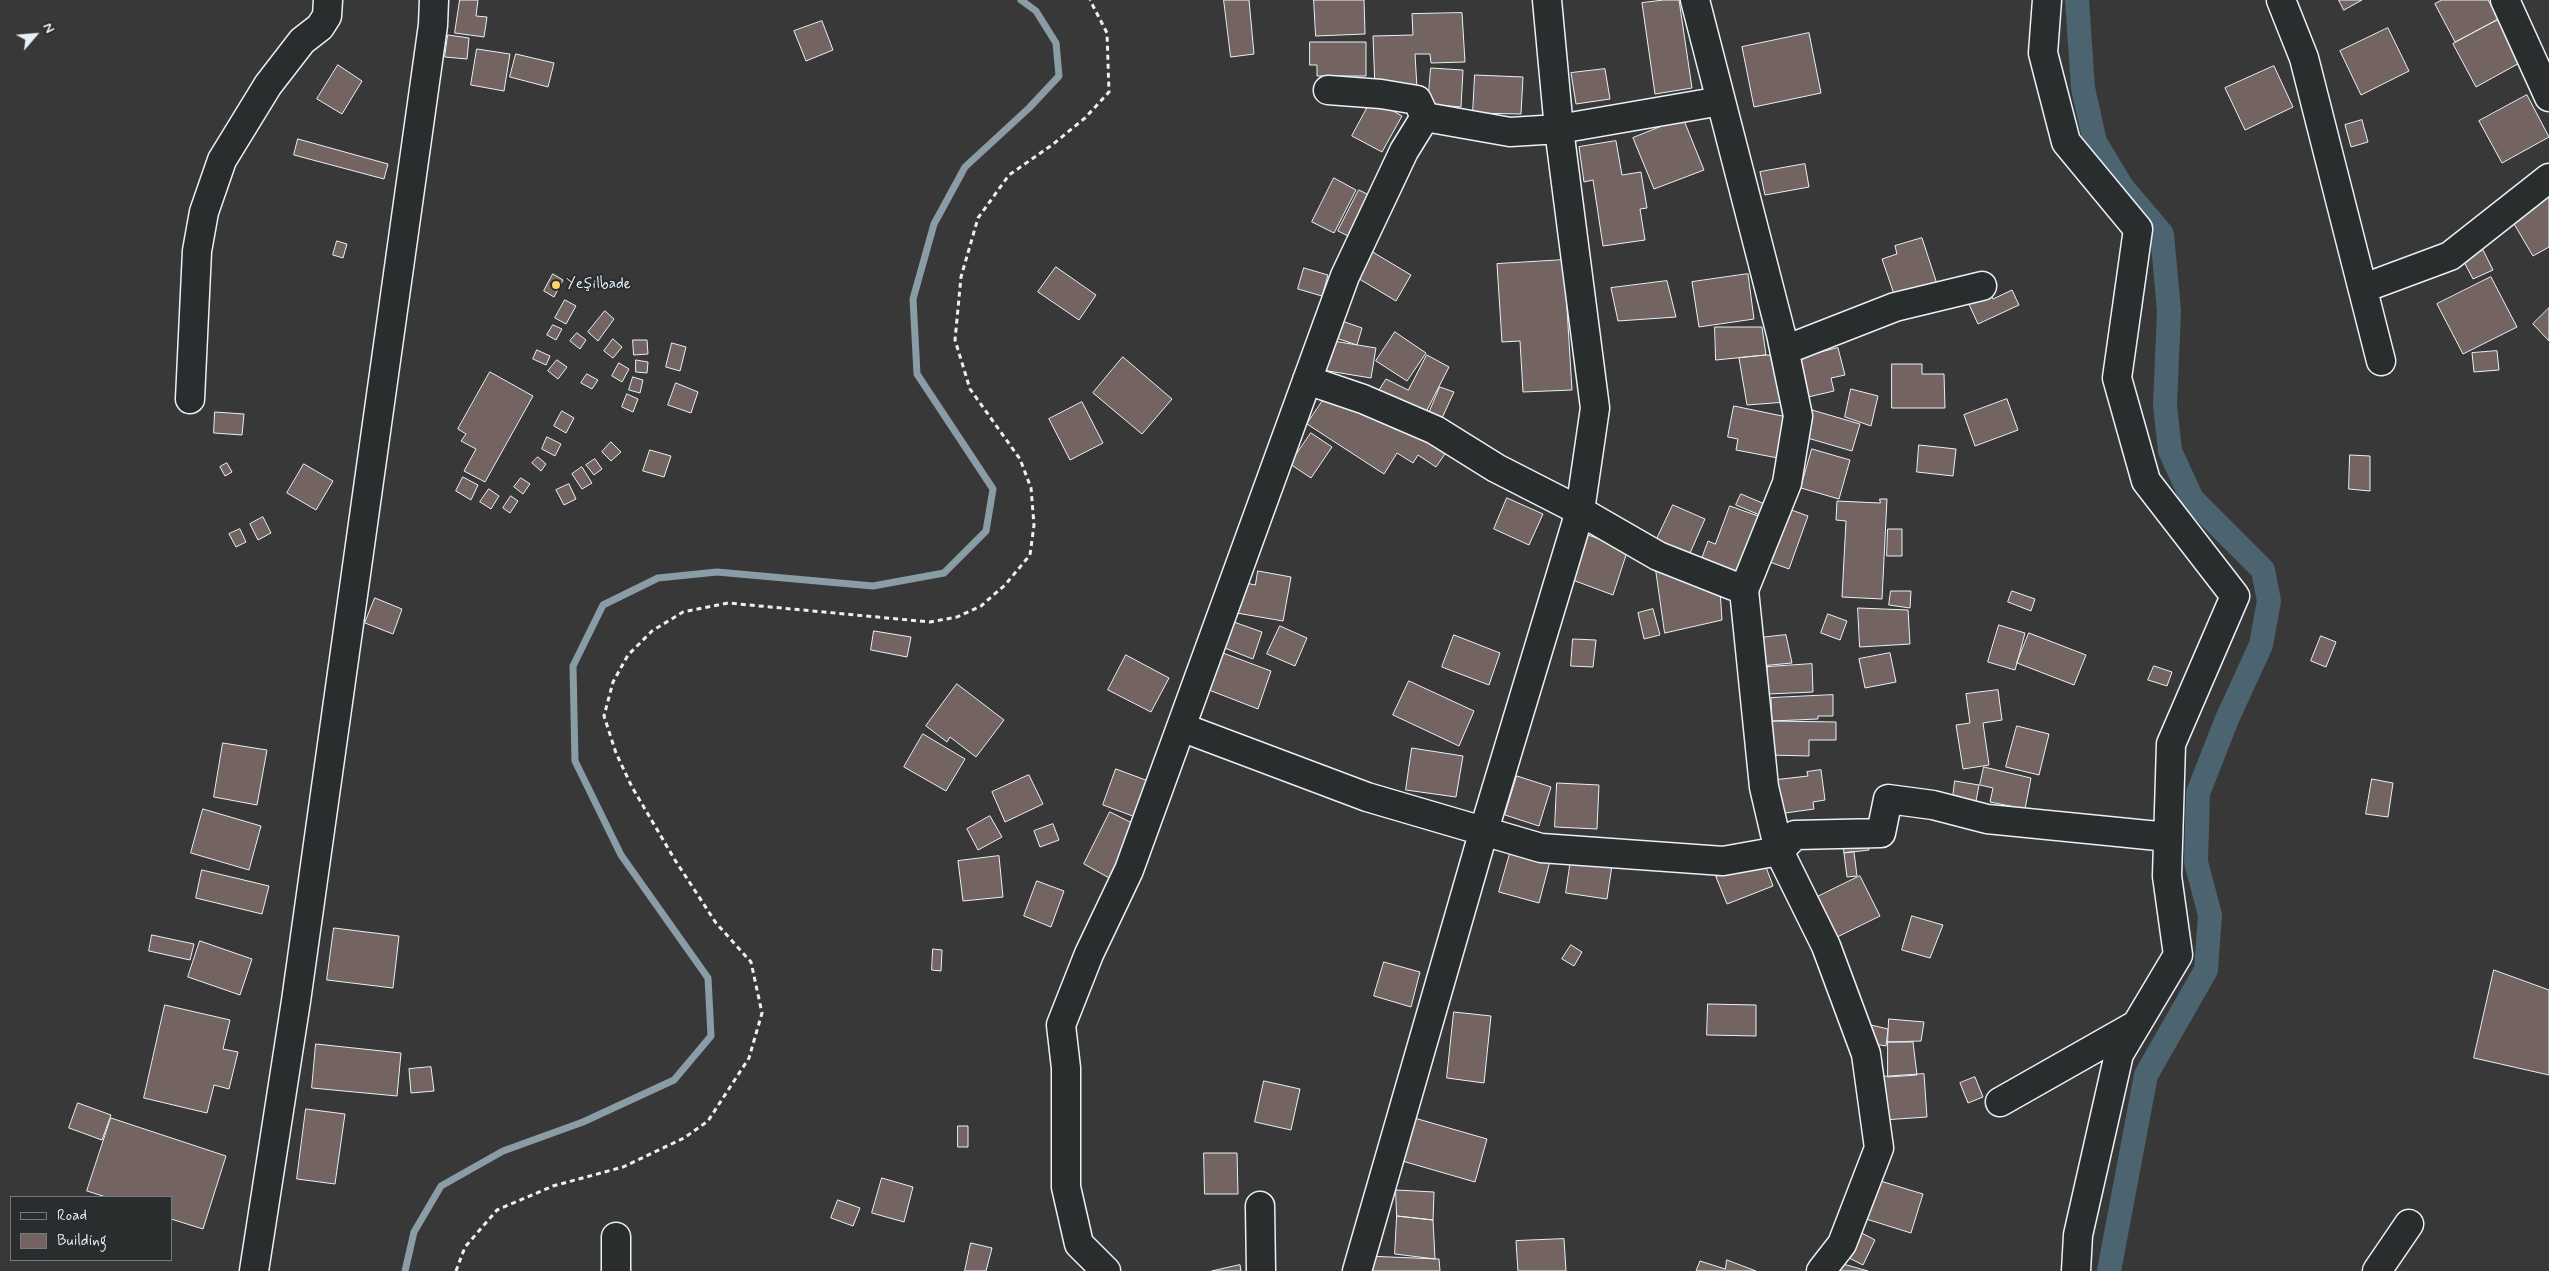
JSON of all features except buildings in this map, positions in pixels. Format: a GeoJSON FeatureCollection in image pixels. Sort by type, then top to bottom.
{"type":"FeatureCollection","features":[{"type":"Feature","properties":{"kind":"street"},"geometry":{"type":"LineString","coordinates":[[190,399],[197,250],[204,212],[222,160],[268,85],[302,41],[320,27],[327,16],[328,0]]}},
{"type":"Feature","properties":{"kind":"street"},"geometry":{"type":"LineString","coordinates":[[254,1271],[296,1001],[433,25],[434,0]]}},
{"type":"Feature","properties":{"kind":"street"},"geometry":{"type":"LineString","coordinates":[[1357,1271],[1484,830],[1580,511],[1594,408],[1559,129],[1547,0]]}},
{"type":"Feature","properties":{"kind":"street"},"geometry":{"type":"LineString","coordinates":[[1695,0],[1785,350],[1798,416],[1787,483],[1744,590],[1764,787],[1779,851],[1826,946],[1866,1054],[1879,1148],[1842,1244],[1821,1271]]}},
{"type":"Feature","properties":{"kind":"street"},"geometry":{"type":"LineString","coordinates":[[2047,0],[2043,53],[2066,142],[2138,229],[2117,378],[2146,481],[2235,596],[2170,744],[2167,876],[2178,955],[2119,1054],[2078,1236],[2076,1271]]}},
{"type":"Feature","properties":{"kind":"street"},"geometry":{"type":"LineString","coordinates":[[2282,0],[2304,58],[2381,360]]}},
{"type":"Feature","properties":{"kind":"street"},"geometry":{"type":"LineString","coordinates":[[2505,0],[2549,97]]}},
{"type":"Feature","properties":{"kind":"street"},"geometry":{"type":"LineString","coordinates":[[1328,90],[1381,94],[1417,100],[1425,117]]}},
{"type":"Feature","properties":{"kind":"street"},"geometry":{"type":"LineString","coordinates":[[1425,117],[1510,132],[1559,129],[1721,101]]}},
{"type":"Feature","properties":{"kind":"street"},"geometry":{"type":"LineString","coordinates":[[1106,1271],[1078,1244],[1069,1203],[1065,1162],[1067,1118],[1066,1068],[1061,1026],[1089,954],[1129,870],[1344,276],[1404,151],[1425,117]]}},
{"type":"Feature","properties":{"kind":"street"},"geometry":{"type":"LineString","coordinates":[[2364,288],[2450,256],[2549,178]]}},
{"type":"Feature","properties":{"kind":"street"},"geometry":{"type":"LineString","coordinates":[[1785,350],[1894,307],[1982,286]]}},
{"type":"Feature","properties":{"kind":"street"},"geometry":{"type":"LineString","coordinates":[[1307,380],[1363,399],[1435,430],[1496,468],[1580,511],[1658,556],[1744,590]]}},
{"type":"Feature","properties":{"kind":"street"},"geometry":{"type":"LineString","coordinates":[[1181,728],[1367,797],[1542,848],[1723,861],[1779,851],[1795,836],[1881,833],[1888,799],[1933,805],[1988,819],[2168,837]]}},
{"type":"Feature","properties":{"kind":"street"},"geometry":{"type":"LineString","coordinates":[[2000,1102],[2136,1026]]}},
{"type":"Feature","properties":{"kind":"street"},"geometry":{"type":"LineString","coordinates":[[1260,1206],[1261,1271]]}},
{"type":"Feature","properties":{"kind":"street"},"geometry":{"type":"LineString","coordinates":[[2376,1271],[2409,1224]]}},
{"type":"Feature","properties":{"kind":"street"},"geometry":{"type":"LineString","coordinates":[[616,1237],[616,1271]]}},
{"type":"Feature","properties":{"kind":"path"},"geometry":{"type":"LineString","coordinates":[[456,1271],[466,1247],[497,1210],[553,1186],[623,1167],[684,1138],[708,1122],[749,1058],[762,1013],[750,962],[716,923],[675,860],[632,787],[616,753],[604,716],[613,682],[628,655],[652,630],[683,612],[728,602],[930,622],[957,617],[981,606],[1005,585],[1030,555],[1034,525],[1031,488],[1020,459],[970,389],[955,340],[961,277],[978,218],[1008,175],[1085,118],[1109,92],[1106,33],[1090,0]]}},
{"type":"Feature","properties":{"kind":"waterway"},"geometry":{"type":"LineString","coordinates":[[405,1271],[414,1232],[441,1186],[503,1151],[583,1122],[674,1080],[711,1036],[708,978],[621,855],[575,761],[573,666],[603,605],[658,578],[717,572],[873,586],[944,573],[986,531],[993,489],[917,374],[913,299],[934,224],[965,167],[1029,108],[1059,76],[1056,43],[1036,11],[1021,0]]}},
{"type":"Feature","properties":{"kind":"waterway"},"geometry":{"type":"LineString","coordinates":[[2077,0],[2083,88],[2095,142],[2122,187],[2162,234],[2169,311],[2165,405],[2170,451],[2192,499],[2263,570],[2269,601],[2261,645],[2227,719],[2198,793],[2196,862],[2210,915],[2206,970],[2146,1075],[2109,1271]]}},
{"type":"Feature","properties":{"kind":"place","name":"Yeşilbade"},"geometry":{"type":"Point","coordinates":[556,285]}}]}
